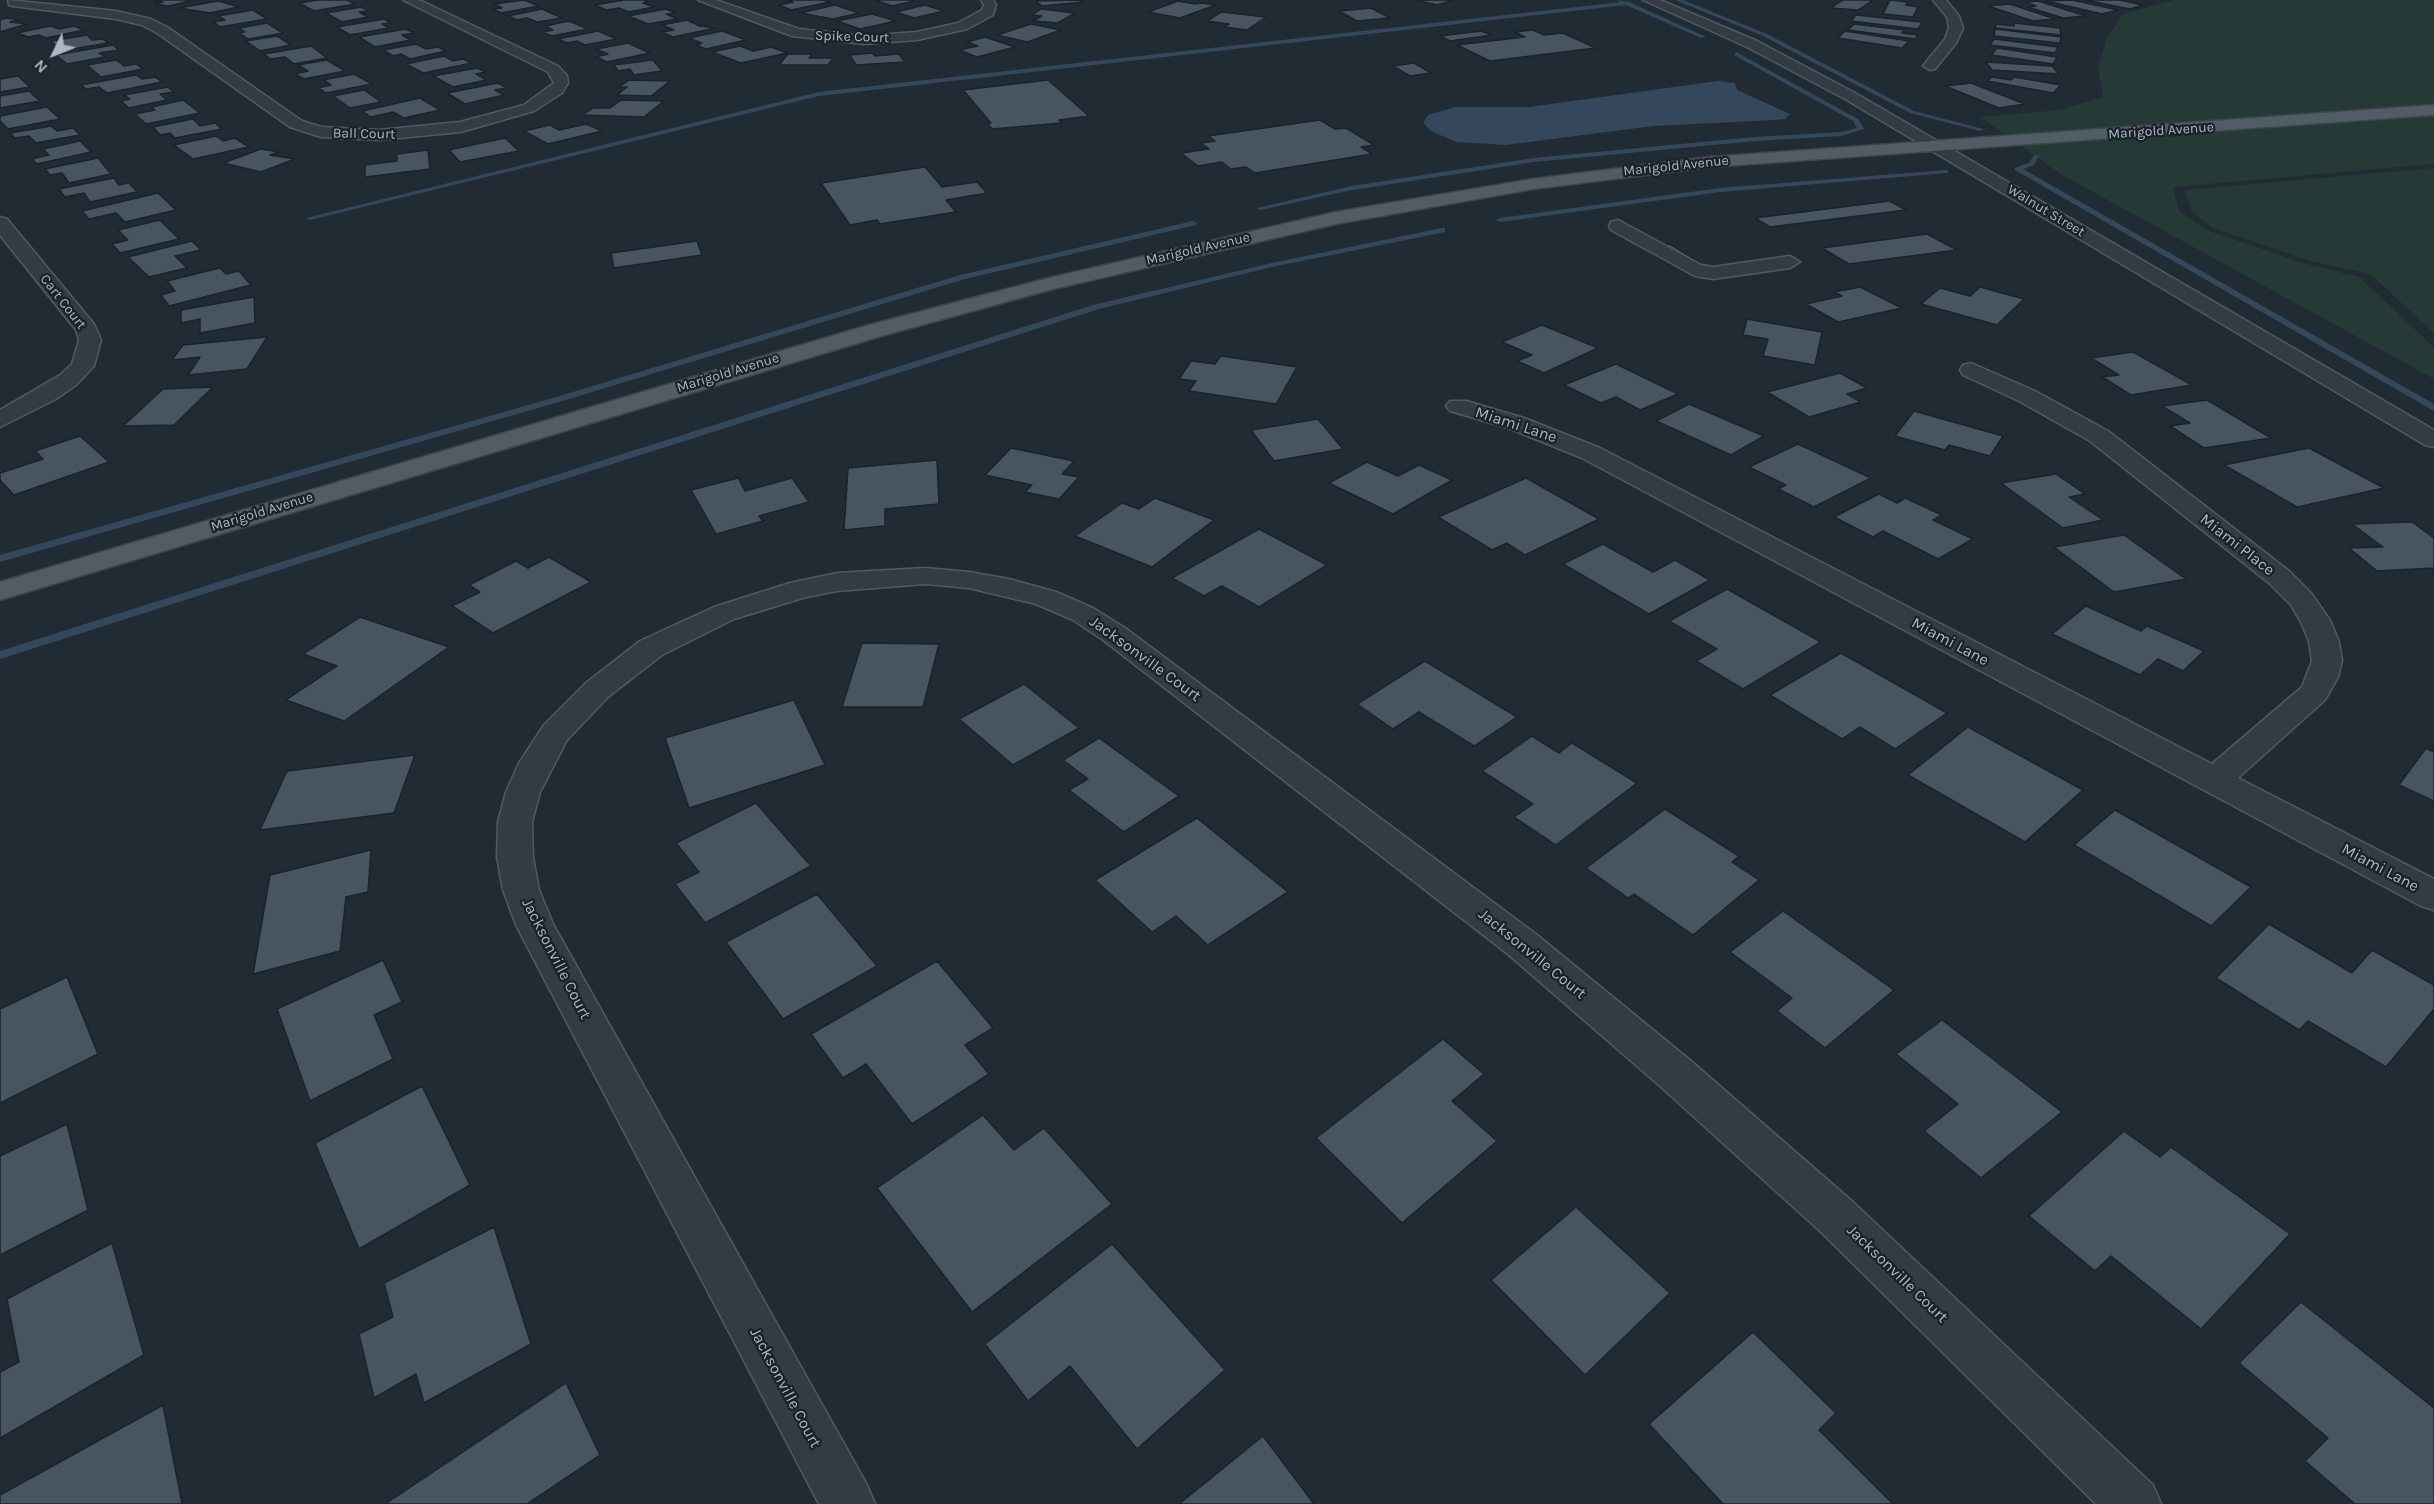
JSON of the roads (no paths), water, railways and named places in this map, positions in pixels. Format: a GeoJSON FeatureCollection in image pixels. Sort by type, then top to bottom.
{"type":"FeatureCollection","features":[{"type":"Feature","properties":{"kind":"main road","name":"Marigold Avenue"},"geometry":{"type":"LineString","coordinates":[[0,591],[811,348],[1049,284],[1206,246],[1358,214],[1533,184],[1710,162],[2434,110]]}},
{"type":"Feature","properties":{"kind":"street","name":"Ball Court"},"geometry":{"type":"LineString","coordinates":[[12,3],[116,15],[146,22],[162,30],[296,124],[321,132],[379,135],[461,127],[530,108],[557,90],[561,83],[560,75],[553,69],[410,0]]}},
{"type":"Feature","properties":{"kind":"street","name":"Spike Court"},"geometry":{"type":"LineString","coordinates":[[704,0],[797,33],[855,40],[917,36],[953,29],[984,16],[990,9],[987,0]]}},
{"type":"Feature","properties":{"kind":"street","name":"Walnut Street"},"geometry":{"type":"LineString","coordinates":[[1649,0],[1802,70],[1937,146],[2434,440]]}},
{"type":"Feature","properties":{"kind":"street"},"geometry":{"type":"LineString","coordinates":[[1930,66],[1951,40],[1956,28],[1953,16],[1939,0]]}},
{"type":"Feature","properties":{"kind":"street","name":"Cart Court"},"geometry":{"type":"LineString","coordinates":[[0,223],[86,329],[90,339],[82,366],[68,380],[48,394],[0,420]]}},
{"type":"Feature","properties":{"kind":"street"},"geometry":{"type":"LineString","coordinates":[[1618,226],[1695,270],[1713,273],[1790,262]]}},
{"type":"Feature","properties":{"kind":"street","name":"Miami Place"},"geometry":{"type":"LineString","coordinates":[[1971,370],[2027,396],[2099,436],[2279,578],[2302,600],[2316,622],[2324,642],[2327,661],[2323,677],[2314,693],[2214,781]]}},
{"type":"Feature","properties":{"kind":"street","name":"Miami Lane"},"geometry":{"type":"LineString","coordinates":[[1458,406],[1526,426],[1591,453],[2434,896]]}},
{"type":"Feature","properties":{"kind":"street","name":"Jacksonville Court"},"geometry":{"type":"LineString","coordinates":[[848,1504],[535,925],[521,890],[515,857],[515,822],[523,792],[536,763],[555,733],[597,690],[651,648],[724,613],[800,589],[837,582],[925,576],[969,580],[1009,588],[1046,598],[1083,614],[1114,634],[1392,843],[1559,975],[1677,1074],[1813,1195],[1997,1369],[2134,1504]]}},
{"type":"Feature","properties":{"kind":"water"},"geometry":{"type":"Polygon","coordinates":[[[1718,81],[1735,83],[1737,90],[1790,114],[1785,119],[1653,126],[1506,145],[1456,142],[1431,131],[1423,123],[1428,115],[1456,107],[1529,107],[1718,81]]]}},
{"type":"Feature","properties":{"kind":"waterway"},"geometry":{"type":"LineString","coordinates":[[1620,0],[1627,3]]}},
{"type":"Feature","properties":{"kind":"waterway"},"geometry":{"type":"LineString","coordinates":[[1678,0],[1765,35],[1912,112],[1980,129]]}},
{"type":"Feature","properties":{"kind":"waterway"},"geometry":{"type":"LineString","coordinates":[[310,218],[819,94],[1627,3]]}},
{"type":"Feature","properties":{"kind":"waterway"},"geometry":{"type":"LineString","coordinates":[[1627,3],[1703,37]]}},
{"type":"Feature","properties":{"kind":"waterway"},"geometry":{"type":"LineString","coordinates":[[1261,208],[1352,188],[1534,160],[1755,139],[1841,134],[1861,129],[1856,120],[1736,54]]}},
{"type":"Feature","properties":{"kind":"waterway"},"geometry":{"type":"LineString","coordinates":[[2036,156],[2032,164],[2017,169],[2434,408]]}},
{"type":"Feature","properties":{"kind":"waterway"},"geometry":{"type":"LineString","coordinates":[[1500,220],[1720,190],[1946,172]]}},
{"type":"Feature","properties":{"kind":"waterway"},"geometry":{"type":"LineString","coordinates":[[0,559],[556,400],[963,277],[1193,223]]}},
{"type":"Feature","properties":{"kind":"waterway"},"geometry":{"type":"LineString","coordinates":[[0,655],[1096,307],[1272,265],[1442,230]]}}]}
